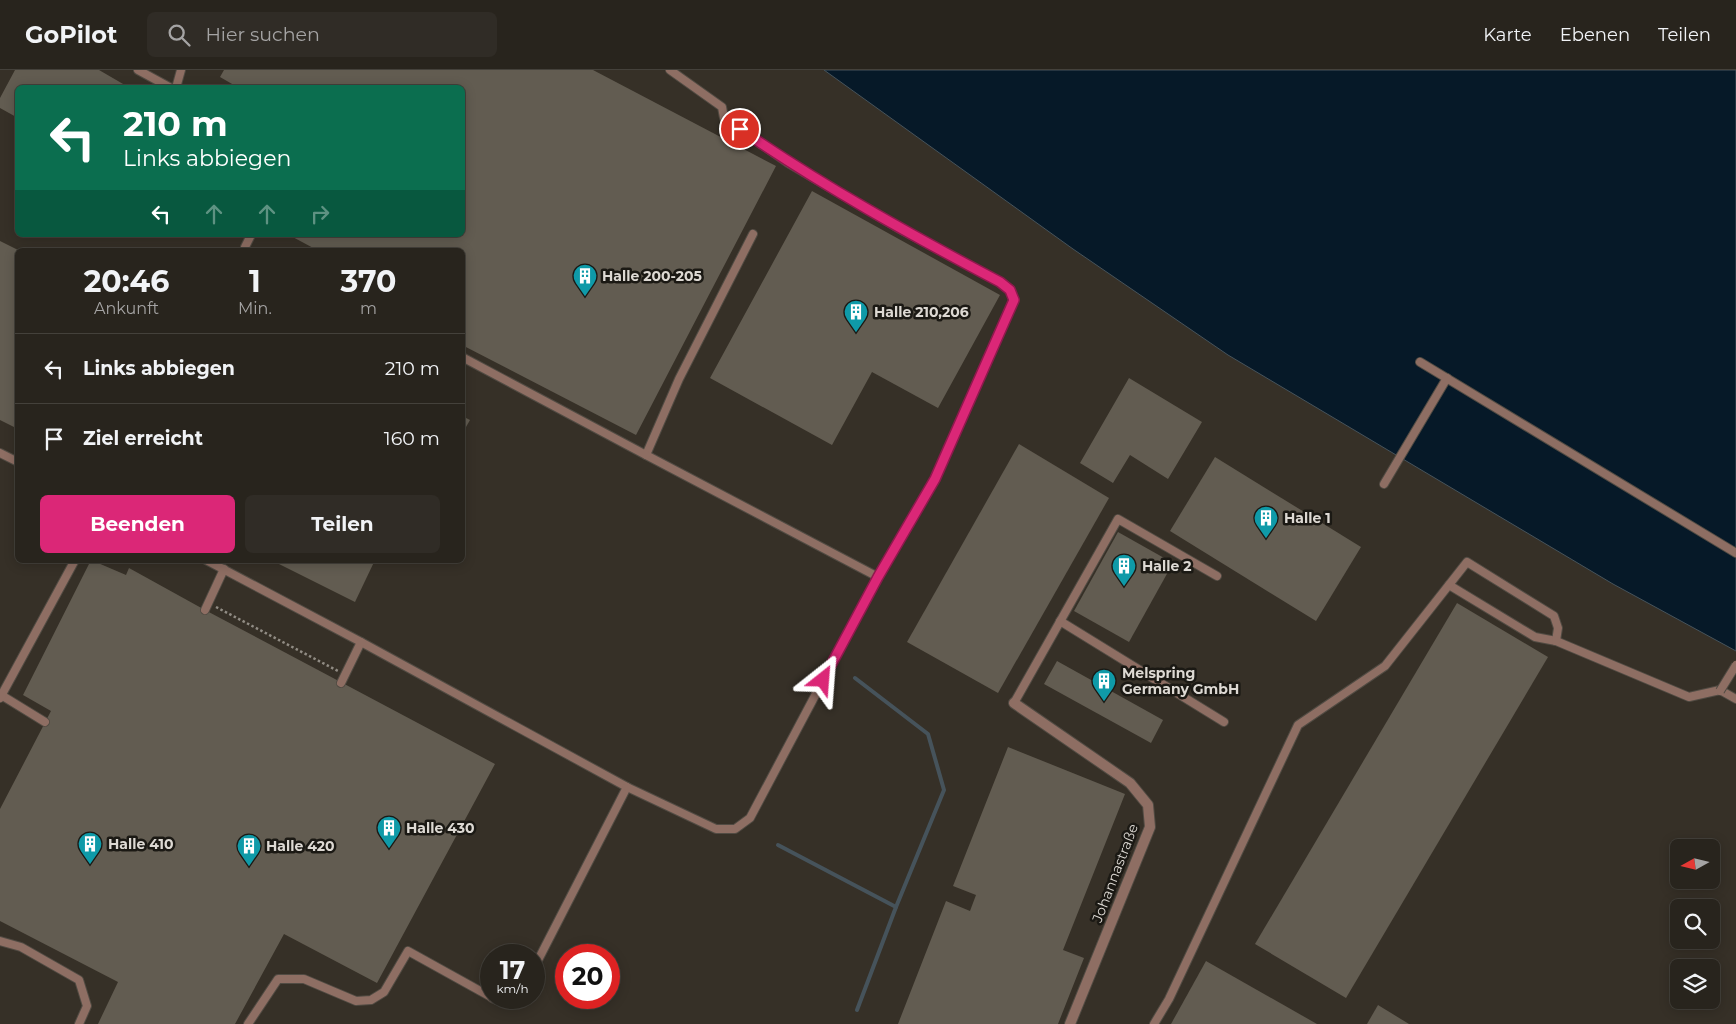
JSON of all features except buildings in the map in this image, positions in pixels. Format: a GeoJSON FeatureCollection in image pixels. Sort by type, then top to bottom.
{"type":"FeatureCollection","features":[{"type":"Feature","properties":{"kind":"street","name":"Johannastraße"},"geometry":{"type":"LineString","coordinates":[[1014,703],[1130,783],[1148,805],[1150,827],[1070,1024]]}},
{"type":"Feature","properties":{"kind":"lane"},"geometry":{"type":"LineString","coordinates":[[138,70],[166,85]]}},
{"type":"Feature","properties":{"kind":"lane"},"geometry":{"type":"LineString","coordinates":[[177,85],[182,70]]}},
{"type":"Feature","properties":{"kind":"lane"},"geometry":{"type":"LineString","coordinates":[[212,563],[627,787],[716,828],[735,829],[750,818],[878,577],[935,479],[1014,300],[1010,290],[1000,282],[898,228],[788,162],[724,118],[722,107],[670,70]]}},
{"type":"Feature","properties":{"kind":"lane"},"geometry":{"type":"LineString","coordinates":[[646,455],[680,379],[753,234]]}},
{"type":"Feature","properties":{"kind":"lane"},"geometry":{"type":"LineString","coordinates":[[465,359],[878,577]]}},
{"type":"Feature","properties":{"kind":"lane"},"geometry":{"type":"LineString","coordinates":[[1420,362],[1736,553]]}},
{"type":"Feature","properties":{"kind":"lane"},"geometry":{"type":"LineString","coordinates":[[1384,484],[1447,378]]}},
{"type":"Feature","properties":{"kind":"lane"},"geometry":{"type":"LineString","coordinates":[[0,453],[15,460]]}},
{"type":"Feature","properties":{"kind":"lane"},"geometry":{"type":"LineString","coordinates":[[1014,703],[1118,519],[1217,576]]}},
{"type":"Feature","properties":{"kind":"lane"},"geometry":{"type":"LineString","coordinates":[[1154,1024],[1173,990],[1298,725],[1385,666],[1467,562],[1554,616],[1558,628],[1556,641]]}},
{"type":"Feature","properties":{"kind":"lane"},"geometry":{"type":"LineString","coordinates":[[45,722],[1,697],[73,563]]}},
{"type":"Feature","properties":{"kind":"lane"},"geometry":{"type":"LineString","coordinates":[[207,607],[224,569]]}},
{"type":"Feature","properties":{"kind":"lane"},"geometry":{"type":"LineString","coordinates":[[1449,585],[1535,637],[1556,641],[1689,698],[1720,690],[1736,665]]}},
{"type":"Feature","properties":{"kind":"lane"},"geometry":{"type":"LineString","coordinates":[[1060,621],[1224,722]]}},
{"type":"Feature","properties":{"kind":"lane"},"geometry":{"type":"LineString","coordinates":[[342,683],[361,642]]}},
{"type":"Feature","properties":{"kind":"lane"},"geometry":{"type":"LineString","coordinates":[[1720,690],[1736,699]]}},
{"type":"Feature","properties":{"kind":"lane"},"geometry":{"type":"LineString","coordinates":[[545,947],[627,787]]}},
{"type":"Feature","properties":{"kind":"lane"},"geometry":{"type":"LineString","coordinates":[[0,941],[20,947],[79,980],[87,1006],[79,1024]]}},
{"type":"Feature","properties":{"kind":"lane"},"geometry":{"type":"LineString","coordinates":[[248,1024],[278,979],[304,978],[356,1001],[371,1000],[384,992],[408,951],[480,990]]}},
{"type":"Feature","properties":{"kind":"path"},"geometry":{"type":"LineString","coordinates":[[207,607],[346,675]]}},
{"type":"Feature","properties":{"kind":"water"},"geometry":{"type":"Polygon","coordinates":[[[824,70],[1736,70],[1736,651],[1613,584],[1228,355],[1073,249],[824,70]]]}},
{"type":"Feature","properties":{"kind":"waterway"},"geometry":{"type":"LineString","coordinates":[[855,678],[928,734],[944,790],[896,907],[857,1010]]}},
{"type":"Feature","properties":{"kind":"waterway"},"geometry":{"type":"LineString","coordinates":[[778,845],[896,907]]}},
{"type":"Feature","properties":{"kind":"place","name":"Halle 200-205"},"geometry":{"type":"Point","coordinates":[585,297]}},
{"type":"Feature","properties":{"kind":"place","name":"Halle 210,206"},"geometry":{"type":"Point","coordinates":[856,333]}},
{"type":"Feature","properties":{"kind":"place","name":"Halle 1"},"geometry":{"type":"Point","coordinates":[1266,539]}},
{"type":"Feature","properties":{"kind":"place","name":"Halle 2"},"geometry":{"type":"Point","coordinates":[1124,587]}},
{"type":"Feature","properties":{"kind":"place","name":"Melspring Germany GmbH"},"geometry":{"type":"Point","coordinates":[1104,702]}},
{"type":"Feature","properties":{"kind":"place","name":"Halle 430"},"geometry":{"type":"Point","coordinates":[389,849]}},
{"type":"Feature","properties":{"kind":"place","name":"Halle 410"},"geometry":{"type":"Point","coordinates":[90,865]}},
{"type":"Feature","properties":{"kind":"place","name":"Halle 420"},"geometry":{"type":"Point","coordinates":[249,867]}},
{"type":"Feature","properties":{"kind":"route"},"geometry":{"type":"LineString","coordinates":[[740,129],[788,162],[898,228],[1000,282],[1010,290],[1014,300],[935,479],[878,577],[823,680]]}}]}
